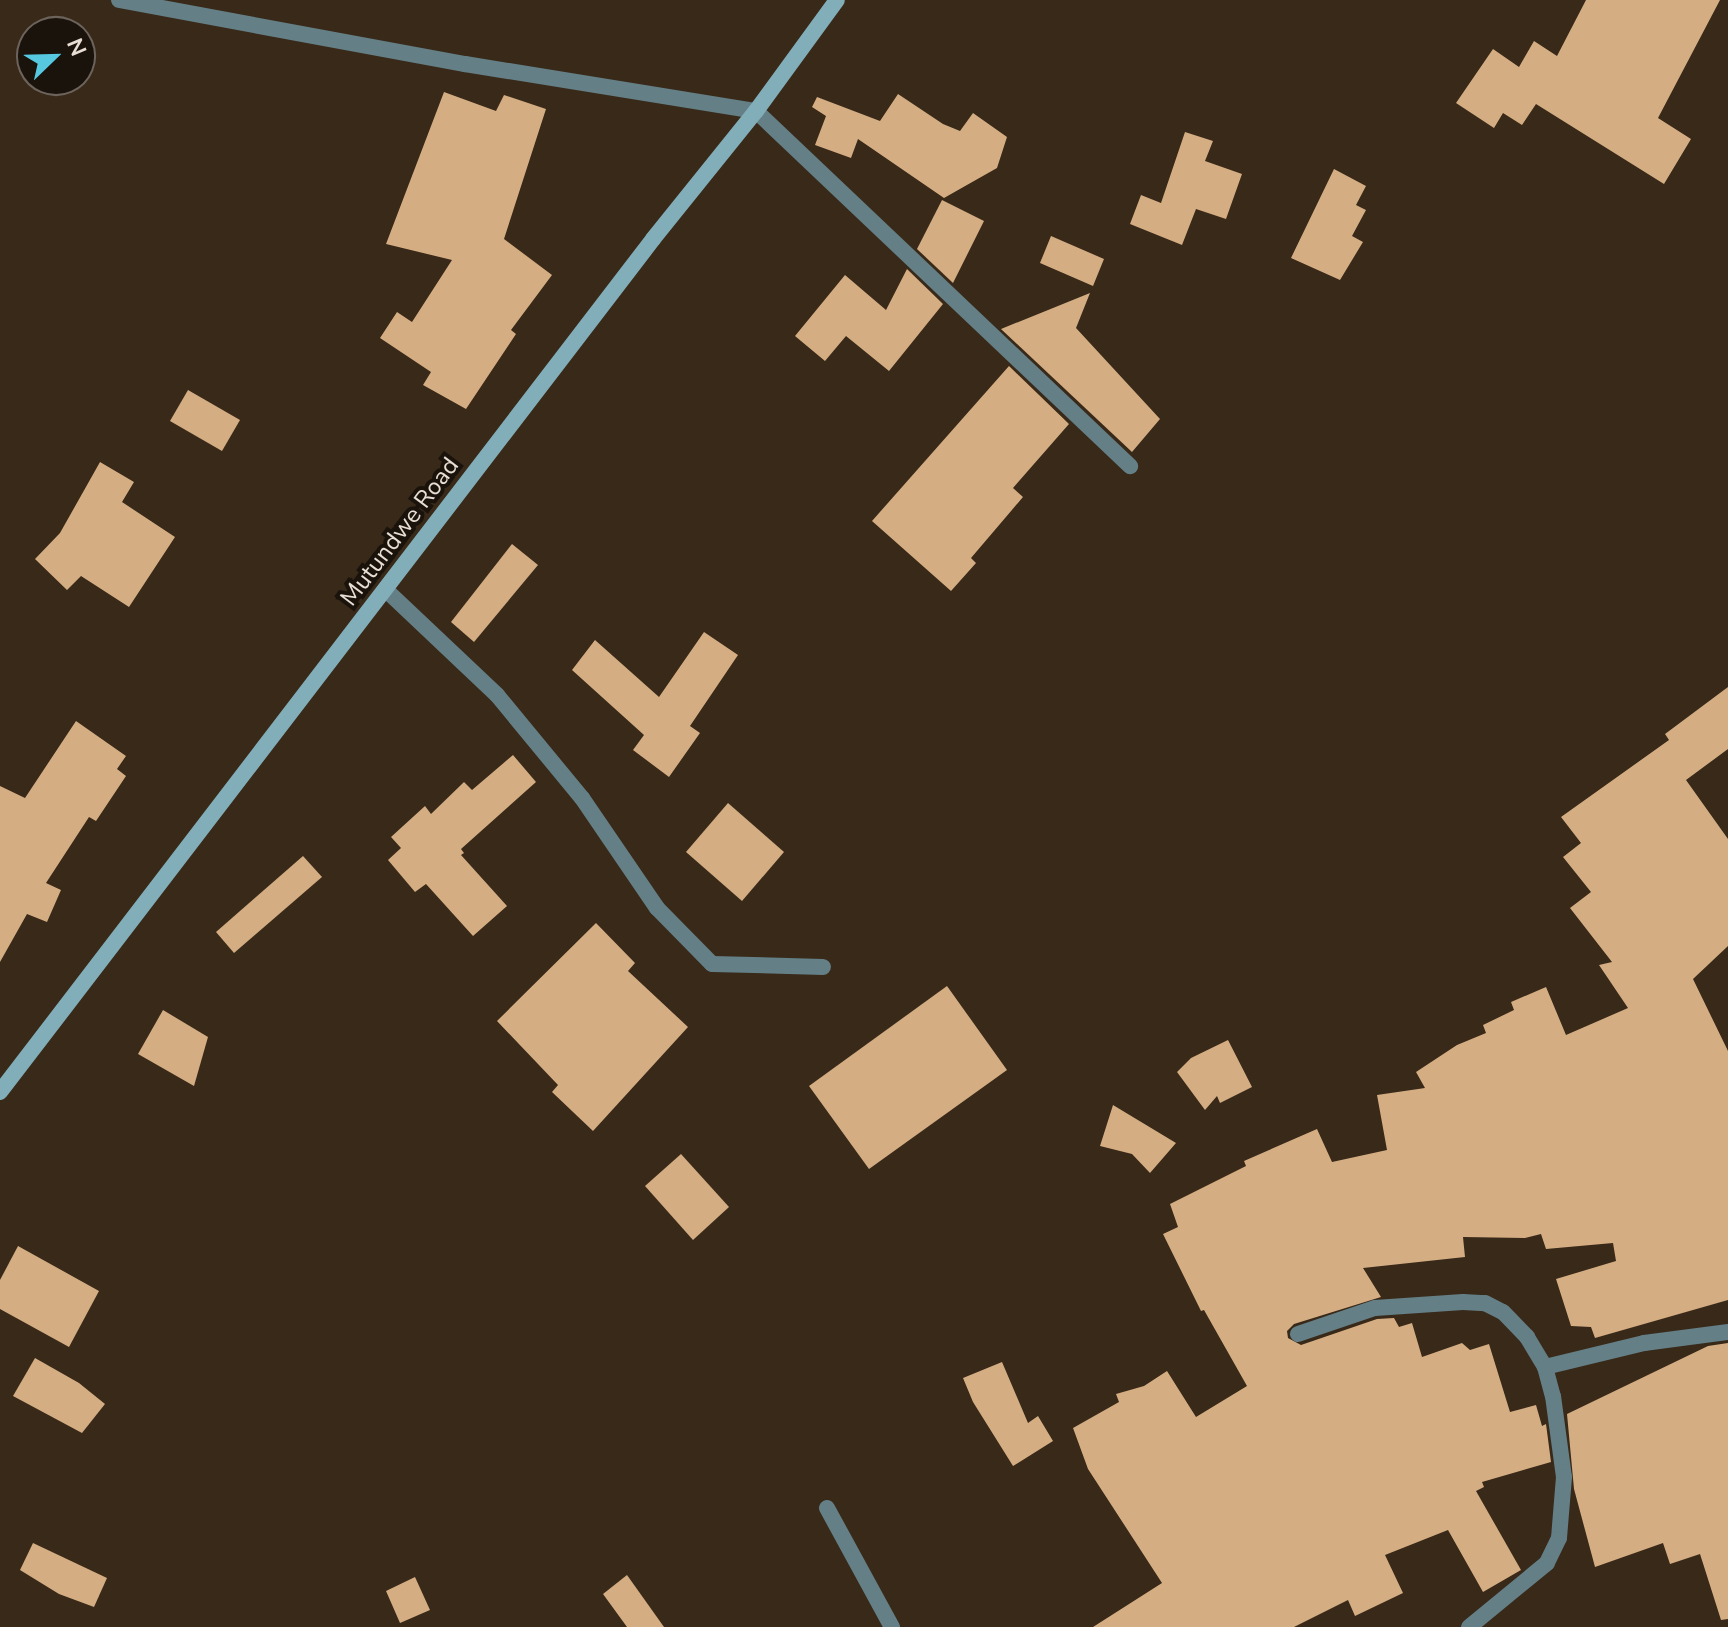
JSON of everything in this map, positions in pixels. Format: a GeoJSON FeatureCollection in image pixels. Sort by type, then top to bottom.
{"type":"FeatureCollection","features":[{"type":"Feature","properties":{"kind":"main road","name":"Mutundwe Road"},"geometry":{"type":"LineString","coordinates":[[0,1092],[7,1072],[386,590],[653,239],[756,111],[837,0]]}},
{"type":"Feature","properties":{"kind":"street"},"geometry":{"type":"LineString","coordinates":[[119,0],[465,64],[756,111],[1130,466]]}},
{"type":"Feature","properties":{"kind":"street"},"geometry":{"type":"LineString","coordinates":[[386,590],[497,695],[582,798],[657,908],[712,964],[823,967]]}},
{"type":"Feature","properties":{"kind":"street"},"geometry":{"type":"LineString","coordinates":[[1298,1334],[1375,1308],[1426,1303],[1485,1303],[1503,1312],[1527,1337],[1545,1367],[1553,1396],[1564,1477],[1564,1509],[1555,1552],[1547,1563],[1469,1627]]}},
{"type":"Feature","properties":{"kind":"street"},"geometry":{"type":"LineString","coordinates":[[1545,1367],[1644,1343],[1728,1332]]}},
{"type":"Feature","properties":{"kind":"street"},"geometry":{"type":"LineString","coordinates":[[827,1508],[892,1627]]}},
{"type":"Feature","properties":{"kind":"building"},"geometry":{"type":"Polygon","coordinates":[[[1586,0],[1720,0],[1658,118],[1691,139],[1664,184],[1536,104],[1522,125],[1503,113],[1494,128],[1456,103],[1493,49],[1519,67],[1534,41],[1557,56],[1586,0]]]}},
{"type":"Feature","properties":{"kind":"building"},"geometry":{"type":"Polygon","coordinates":[[[444,92],[496,111],[504,95],[546,109],[504,239],[552,275],[511,330],[516,334],[466,409],[423,385],[431,372],[380,338],[397,312],[412,322],[452,260],[386,244],[444,92]]]}},
{"type":"Feature","properties":{"kind":"building"},"geometry":{"type":"Polygon","coordinates":[[[898,94],[943,124],[960,131],[973,113],[1007,137],[997,168],[944,198],[858,139],[851,158],[815,145],[826,116],[812,107],[817,97],[880,121],[898,94]]]}},
{"type":"Feature","properties":{"kind":"building"},"geometry":{"type":"Polygon","coordinates":[[[1185,132],[1213,141],[1205,161],[1242,174],[1226,219],[1196,209],[1182,245],[1130,224],[1141,195],[1161,203],[1185,132]]]}},
{"type":"Feature","properties":{"kind":"building"},"geometry":{"type":"Polygon","coordinates":[[[1334,169],[1366,186],[1356,205],[1366,210],[1352,236],[1363,242],[1340,280],[1291,258],[1334,169]]]}},
{"type":"Feature","properties":{"kind":"building"},"geometry":{"type":"Polygon","coordinates":[[[942,200],[984,221],[953,283],[917,249],[942,200]]]}},
{"type":"Feature","properties":{"kind":"building"},"geometry":{"type":"Polygon","coordinates":[[[1051,236],[1104,259],[1093,286],[1040,263],[1051,236]]]}},
{"type":"Feature","properties":{"kind":"building"},"geometry":{"type":"Polygon","coordinates":[[[907,269],[943,304],[889,371],[846,336],[825,361],[795,336],[845,275],[886,310],[907,269]]]}},
{"type":"Feature","properties":{"kind":"building"},"geometry":{"type":"Polygon","coordinates":[[[1090,293],[1076,328],[1160,419],[1132,452],[1001,329],[1090,293]]]}},
{"type":"Feature","properties":{"kind":"building"},"geometry":{"type":"Polygon","coordinates":[[[1009,366],[1069,424],[1013,488],[1023,497],[971,558],[976,563],[951,591],[872,521],[1009,366]]]}},
{"type":"Feature","properties":{"kind":"building"},"geometry":{"type":"Polygon","coordinates":[[[188,390],[240,420],[222,451],[170,421],[188,390]]]}},
{"type":"Feature","properties":{"kind":"building"},"geometry":{"type":"Polygon","coordinates":[[[100,462],[134,482],[122,502],[175,537],[129,607],[81,576],[67,590],[35,559],[60,533],[100,462]]]}},
{"type":"Feature","properties":{"kind":"building"},"geometry":{"type":"Polygon","coordinates":[[[512,544],[538,565],[474,642],[451,622],[512,544]]]}},
{"type":"Feature","properties":{"kind":"building"},"geometry":{"type":"Polygon","coordinates":[[[704,632],[738,655],[690,726],[700,733],[669,777],[633,750],[644,735],[572,670],[595,640],[659,697],[704,632]]]}},
{"type":"Feature","properties":{"kind":"building"},"geometry":{"type":"Polygon","coordinates":[[[1728,687],[1728,749],[1686,780],[1728,839],[1728,946],[1693,979],[1728,1051],[1728,1300],[1595,1338],[1591,1327],[1571,1326],[1556,1279],[1616,1261],[1613,1243],[1546,1249],[1541,1234],[1525,1238],[1463,1237],[1465,1257],[1363,1268],[1381,1297],[1294,1324],[1287,1331],[1288,1338],[1301,1345],[1377,1319],[1394,1318],[1399,1327],[1412,1323],[1422,1357],[1462,1343],[1470,1350],[1489,1344],[1510,1412],[1536,1405],[1542,1426],[1546,1424],[1551,1462],[1482,1482],[1484,1487],[1476,1491],[1521,1570],[1483,1592],[1448,1530],[1385,1555],[1403,1593],[1355,1616],[1348,1600],[1294,1627],[1093,1627],[1162,1583],[1088,1469],[1073,1428],[1119,1402],[1116,1394],[1144,1386],[1167,1371],[1196,1417],[1247,1386],[1204,1310],[1201,1311],[1163,1234],[1178,1227],[1170,1204],[1246,1166],[1244,1161],[1317,1129],[1332,1162],[1387,1150],[1377,1095],[1425,1088],[1416,1072],[1457,1045],[1486,1033],[1483,1025],[1514,1010],[1511,1002],[1546,987],[1566,1035],[1628,1008],[1599,965],[1612,962],[1570,908],[1591,892],[1563,857],[1581,843],[1561,817],[1669,740],[1665,734],[1728,687]]]}},
{"type":"Feature","properties":{"kind":"building"},"geometry":{"type":"Polygon","coordinates":[[[76,721],[126,756],[117,769],[126,776],[96,821],[89,817],[46,883],[61,890],[47,922],[27,914],[0,962],[0,786],[25,798],[76,721]]]}},
{"type":"Feature","properties":{"kind":"building"},"geometry":{"type":"Polygon","coordinates":[[[513,755],[536,782],[461,849],[464,853],[461,855],[507,906],[473,936],[426,884],[415,892],[388,860],[401,848],[391,837],[425,806],[431,814],[464,782],[472,790],[513,755]]]}},
{"type":"Feature","properties":{"kind":"building"},"geometry":{"type":"Polygon","coordinates":[[[728,803],[784,852],[742,901],[686,852],[728,803]]]}},
{"type":"Feature","properties":{"kind":"building"},"geometry":{"type":"Polygon","coordinates":[[[303,856],[322,877],[234,953],[216,932],[303,856]]]}},
{"type":"Feature","properties":{"kind":"building"},"geometry":{"type":"Polygon","coordinates":[[[596,923],[635,963],[628,971],[688,1027],[593,1131],[552,1092],[558,1085],[497,1021],[596,923]]]}},
{"type":"Feature","properties":{"kind":"building"},"geometry":{"type":"Polygon","coordinates":[[[947,986],[1007,1070],[869,1169],[809,1086],[947,986]]]}},
{"type":"Feature","properties":{"kind":"building"},"geometry":{"type":"Polygon","coordinates":[[[163,1010],[208,1037],[194,1086],[138,1054],[163,1010]]]}},
{"type":"Feature","properties":{"kind":"building"},"geometry":{"type":"Polygon","coordinates":[[[1228,1040],[1252,1087],[1220,1103],[1217,1096],[1205,1110],[1177,1072],[1191,1058],[1228,1040]]]}},
{"type":"Feature","properties":{"kind":"building"},"geometry":{"type":"Polygon","coordinates":[[[1113,1105],[1176,1143],[1150,1173],[1132,1154],[1100,1146],[1113,1105]]]}},
{"type":"Feature","properties":{"kind":"building"},"geometry":{"type":"Polygon","coordinates":[[[681,1154],[729,1207],[693,1240],[645,1186],[681,1154]]]}},
{"type":"Feature","properties":{"kind":"building"},"geometry":{"type":"Polygon","coordinates":[[[18,1246],[99,1291],[69,1347],[0,1309],[0,1280],[18,1246]]]}},
{"type":"Feature","properties":{"kind":"building"},"geometry":{"type":"Polygon","coordinates":[[[1728,1343],[1728,1619],[1721,1620],[1700,1554],[1670,1564],[1663,1543],[1595,1567],[1574,1489],[1567,1414],[1708,1346],[1728,1343]]]}},
{"type":"Feature","properties":{"kind":"building"},"geometry":{"type":"Polygon","coordinates":[[[35,1358],[79,1383],[105,1404],[82,1433],[13,1396],[35,1358]]]}},
{"type":"Feature","properties":{"kind":"building"},"geometry":{"type":"Polygon","coordinates":[[[1002,1362],[1028,1423],[1038,1416],[1053,1441],[1013,1466],[973,1402],[963,1378],[1002,1362]]]}},
{"type":"Feature","properties":{"kind":"building"},"geometry":{"type":"Polygon","coordinates":[[[33,1543],[107,1578],[94,1607],[59,1594],[20,1570],[33,1543]]]}},
{"type":"Feature","properties":{"kind":"building"},"geometry":{"type":"Polygon","coordinates":[[[627,1575],[664,1627],[627,1627],[603,1594],[627,1575]]]}},
{"type":"Feature","properties":{"kind":"building"},"geometry":{"type":"Polygon","coordinates":[[[415,1577],[430,1610],[400,1623],[386,1591],[415,1577]]]}}]}
